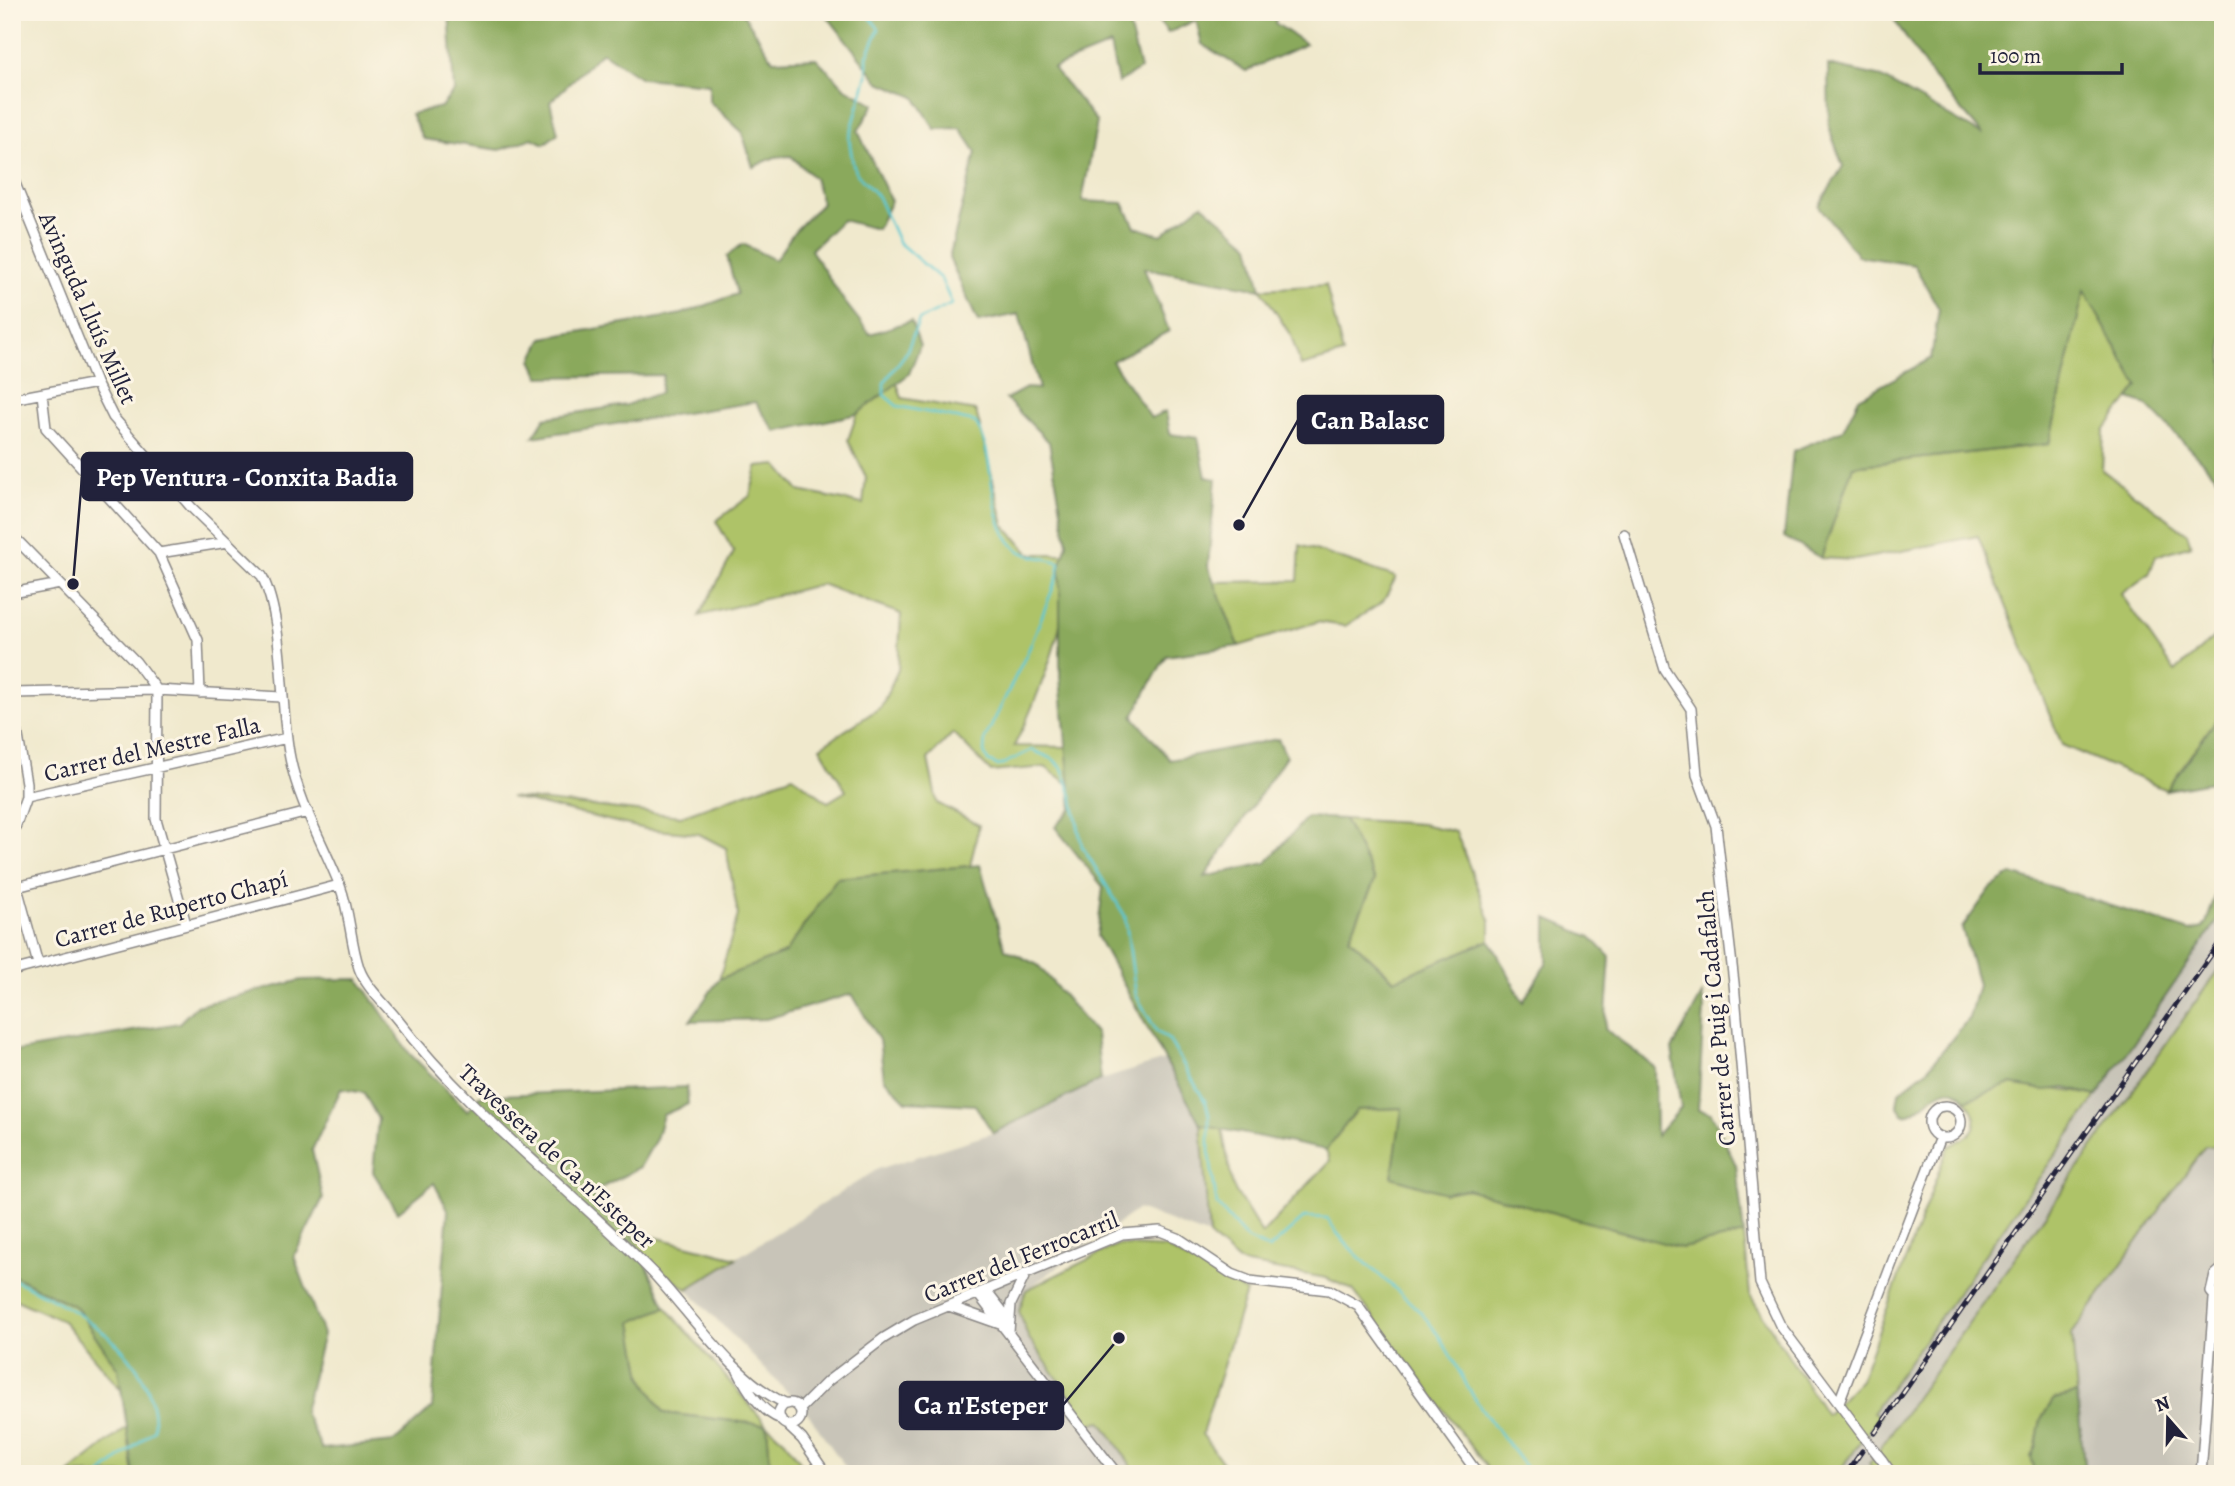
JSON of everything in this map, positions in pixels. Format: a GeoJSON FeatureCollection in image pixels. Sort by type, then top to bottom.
{"type":"FeatureCollection","features":[{"type":"Feature","properties":{"kind":"street","name":"Avinguda Lluís Millet"},"geometry":{"type":"LineString","coordinates":[[12,177],[96,383],[122,430],[191,507],[262,576],[270,590],[275,612],[281,697],[296,780],[339,885],[360,971]]}},
{"type":"Feature","properties":{"kind":"street"},"geometry":{"type":"LineString","coordinates":[[12,399],[96,383]]}},
{"type":"Feature","properties":{"kind":"street"},"geometry":{"type":"LineString","coordinates":[[42,394],[46,428],[159,553],[198,640],[200,693]]}},
{"type":"Feature","properties":{"kind":"street","name":"Carrer de Puig i Cadafalch"},"geometry":{"type":"LineString","coordinates":[[1624,534],[1665,670],[1690,709],[1697,775],[1716,826],[1734,984],[1760,1283],[1780,1325],[1892,1474]]}},
{"type":"Feature","properties":{"kind":"street"},"geometry":{"type":"LineString","coordinates":[[12,535],[136,662],[157,690],[154,798],[163,849],[186,924]]}},
{"type":"Feature","properties":{"kind":"street"},"geometry":{"type":"LineString","coordinates":[[159,553],[228,542]]}},
{"type":"Feature","properties":{"kind":"street"},"geometry":{"type":"LineString","coordinates":[[12,593],[60,584]]}},
{"type":"Feature","properties":{"kind":"street"},"geometry":{"type":"LineString","coordinates":[[12,693],[157,690],[281,697]]}},
{"type":"Feature","properties":{"kind":"street"},"geometry":{"type":"LineString","coordinates":[[12,701],[26,797],[12,836]]}},
{"type":"Feature","properties":{"kind":"street","name":"Carrer del Mestre Falla"},"geometry":{"type":"LineString","coordinates":[[26,797],[287,738]]}},
{"type":"Feature","properties":{"kind":"street"},"geometry":{"type":"LineString","coordinates":[[17,887],[308,812]]}},
{"type":"Feature","properties":{"kind":"street"},"geometry":{"type":"LineString","coordinates":[[12,869],[38,964]]}},
{"type":"Feature","properties":{"kind":"street","name":"Carrer de Ruperto Chapí"},"geometry":{"type":"LineString","coordinates":[[12,971],[339,885]]}},
{"type":"Feature","properties":{"kind":"street","name":"Travessera de Ca n'Esteper"},"geometry":{"type":"LineString","coordinates":[[360,971],[444,1078],[651,1271],[734,1363],[772,1398],[793,1405],[800,1419],[802,1439]]}},
{"type":"Feature","properties":{"kind":"street"},"geometry":{"type":"LineString","coordinates":[[1839,1402],[1940,1137]]}},
{"type":"Feature","properties":{"kind":"street","name":"Carrer del Ferrocarril"},"geometry":{"type":"LineString","coordinates":[[793,1405],[884,1338],[914,1320],[1100,1240],[1142,1230],[1160,1231],[1178,1238],[1232,1274],[1250,1281],[1329,1290],[1347,1298],[1371,1320],[1478,1474]]}},
{"type":"Feature","properties":{"kind":"street"},"geometry":{"type":"LineString","coordinates":[[2202,1474],[2214,1299],[2211,1282],[2222,1269]]}},
{"type":"Feature","properties":{"kind":"street"},"geometry":{"type":"LineString","coordinates":[[1007,1326],[1011,1304],[1026,1273]]}},
{"type":"Feature","properties":{"kind":"street"},"geometry":{"type":"LineString","coordinates":[[982,1292],[1117,1474]]}},
{"type":"Feature","properties":{"kind":"street"},"geometry":{"type":"LineString","coordinates":[[2214,1299],[2223,1307]]}},
{"type":"Feature","properties":{"kind":"street"},"geometry":{"type":"LineString","coordinates":[[949,1306],[1007,1326]]}},
{"type":"Feature","properties":{"kind":"street","name":"Travessera de Ca n'Esteper"},"geometry":{"type":"LineString","coordinates":[[734,1363],[748,1391],[802,1439],[826,1474]]}},
{"type":"Feature","properties":{"kind":"street"},"geometry":{"type":"LineString","coordinates":[[793,1405],[780,1410],[784,1421],[792,1425],[800,1419]]}},
{"type":"Feature","properties":{"kind":"shaded area"},"geometry":{"type":"Polygon","coordinates":[[[2223,913],[2223,963],[1862,1474],[1837,1474],[1879,1416],[1873,1412],[2223,913]]]}},
{"type":"Feature","properties":{"kind":"shaded area"},"geometry":{"type":"Polygon","coordinates":[[[1164,1060],[1201,1125],[1209,1236],[1138,1209],[1026,1290],[1019,1311],[1028,1337],[1090,1423],[1101,1421],[1137,1474],[850,1474],[807,1412],[687,1289],[878,1169],[993,1133],[1101,1080],[1164,1060]]]}},
{"type":"Feature","properties":{"kind":"shaded area"},"geometry":{"type":"Polygon","coordinates":[[[2205,1146],[2223,1148],[2223,1474],[2085,1474],[2072,1334],[2205,1146]]]}},
{"type":"Feature","properties":{"kind":"green space"},"geometry":{"type":"Polygon","coordinates":[[[449,12],[742,12],[773,60],[816,58],[844,87],[874,104],[858,131],[891,201],[877,229],[842,220],[811,250],[844,301],[870,334],[911,321],[920,346],[909,374],[857,414],[776,432],[755,402],[533,437],[545,418],[626,405],[660,393],[663,375],[540,377],[532,360],[543,338],[682,314],[737,294],[727,256],[743,244],[775,260],[794,232],[822,203],[814,178],[791,156],[775,157],[753,167],[742,132],[709,101],[709,84],[641,78],[602,52],[550,102],[558,133],[544,144],[532,138],[500,150],[423,139],[411,114],[441,107],[454,91],[449,12]]]}},
{"type":"Feature","properties":{"kind":"green space"},"geometry":{"type":"Polygon","coordinates":[[[824,12],[1140,12],[1129,25],[1140,69],[1118,83],[1110,45],[1053,68],[1097,122],[1082,201],[1123,203],[1135,227],[1161,235],[1202,204],[1250,245],[1261,289],[1144,268],[1169,331],[1112,361],[1151,418],[1166,411],[1170,434],[1198,438],[1206,477],[1216,479],[1208,566],[1239,646],[1166,656],[1133,716],[1170,760],[1278,739],[1286,756],[1205,877],[1266,863],[1307,817],[1344,819],[1375,880],[1349,938],[1394,980],[1490,940],[1523,1002],[1547,962],[1547,918],[1591,937],[1610,957],[1605,1029],[1655,1067],[1656,1136],[1681,1108],[1672,1049],[1702,995],[1704,1009],[1698,1110],[1711,1113],[1736,1165],[1744,1234],[1682,1248],[1467,1189],[1445,1193],[1392,1177],[1402,1108],[1357,1110],[1326,1150],[1201,1125],[1097,936],[1103,887],[1055,827],[1072,809],[1060,678],[1060,567],[1067,543],[1049,442],[1006,399],[1026,388],[1039,389],[1019,314],[978,322],[949,258],[976,152],[960,128],[935,129],[915,97],[879,82],[824,12]]]}},
{"type":"Feature","properties":{"kind":"green space"},"geometry":{"type":"Polygon","coordinates":[[[1151,12],[1278,12],[1275,23],[1306,44],[1246,71],[1202,44],[1196,20],[1168,33],[1151,12]]]}},
{"type":"Feature","properties":{"kind":"green space"},"geometry":{"type":"Polygon","coordinates":[[[1889,12],[2223,12],[2223,483],[2147,405],[2129,399],[2138,386],[2084,291],[2049,444],[1853,466],[1821,558],[1784,537],[1793,451],[1843,430],[1859,398],[1931,358],[1939,309],[1914,265],[1858,256],[1819,206],[1843,166],[1829,128],[1828,65],[1878,76],[1983,135],[1931,75],[1889,12]]]}},
{"type":"Feature","properties":{"kind":"green space"},"geometry":{"type":"Polygon","coordinates":[[[1326,285],[1343,354],[1301,366],[1291,336],[1261,289],[1326,285]]]}},
{"type":"Feature","properties":{"kind":"green space"},"geometry":{"type":"Polygon","coordinates":[[[2084,290],[2138,386],[2104,431],[2102,470],[2187,533],[2191,545],[2156,556],[2149,574],[2121,594],[2175,672],[2219,633],[2223,639],[2223,710],[2166,790],[2062,745],[1978,536],[1856,560],[1821,558],[1853,466],[2049,444],[2084,290]]]}},
{"type":"Feature","properties":{"kind":"green space"},"geometry":{"type":"Polygon","coordinates":[[[897,383],[902,398],[976,411],[1004,525],[1030,554],[1064,554],[1061,571],[1061,615],[1057,637],[1027,720],[1014,746],[1068,747],[1070,785],[1045,767],[991,772],[953,733],[928,759],[937,803],[979,825],[970,866],[837,878],[785,953],[719,979],[738,915],[726,848],[699,834],[645,829],[510,797],[681,816],[793,776],[828,802],[846,791],[820,747],[881,707],[898,670],[901,614],[821,584],[699,616],[734,552],[716,521],[750,496],[757,467],[777,465],[799,491],[863,504],[866,477],[848,440],[857,414],[897,383]]]}},
{"type":"Feature","properties":{"kind":"green space"},"geometry":{"type":"Polygon","coordinates":[[[1300,545],[1396,577],[1383,602],[1345,626],[1317,622],[1239,646],[1214,582],[1298,581],[1300,545]]]}},
{"type":"Feature","properties":{"kind":"green space"},"geometry":{"type":"Polygon","coordinates":[[[2223,710],[2223,780],[2166,790],[2223,710]]]}},
{"type":"Feature","properties":{"kind":"green space"},"geometry":{"type":"Polygon","coordinates":[[[1344,819],[1422,824],[1456,832],[1490,920],[1490,940],[1395,980],[1349,938],[1375,880],[1344,819]]]}},
{"type":"Feature","properties":{"kind":"green space"},"geometry":{"type":"Polygon","coordinates":[[[980,865],[1005,949],[1038,965],[1096,1034],[1101,1080],[993,1133],[975,1105],[906,1101],[884,1078],[879,1040],[852,994],[766,1019],[690,1021],[719,979],[785,953],[837,878],[980,865]]]}},
{"type":"Feature","properties":{"kind":"green space"},"geometry":{"type":"Polygon","coordinates":[[[2012,874],[2190,931],[2203,928],[2206,923],[2223,874],[2223,913],[2097,1096],[2066,1088],[2045,1090],[2010,1084],[1966,1100],[1957,1092],[1940,1092],[1917,1110],[1903,1114],[1897,1105],[1899,1092],[1927,1070],[1969,1018],[1978,985],[1962,928],[1991,888],[2012,874]]]}},
{"type":"Feature","properties":{"kind":"green space"},"geometry":{"type":"Polygon","coordinates":[[[2223,963],[2223,1148],[2205,1146],[2072,1334],[2077,1394],[2054,1399],[2041,1419],[2031,1457],[2036,1474],[1876,1474],[1869,1464],[2223,963]]]}},
{"type":"Feature","properties":{"kind":"green space"},"geometry":{"type":"Polygon","coordinates":[[[359,979],[410,1054],[468,1111],[479,1096],[687,1087],[688,1104],[663,1115],[656,1139],[640,1167],[590,1194],[631,1231],[666,1307],[632,1322],[642,1377],[664,1413],[767,1425],[771,1474],[134,1474],[118,1369],[76,1307],[12,1275],[12,1052],[179,1023],[196,1006],[302,980],[359,979]],[[341,1089],[312,1150],[323,1198],[294,1256],[323,1334],[304,1412],[322,1449],[394,1442],[432,1408],[448,1210],[434,1183],[398,1212],[373,1172],[378,1119],[364,1093],[341,1089]]]}},
{"type":"Feature","properties":{"kind":"green space"},"geometry":{"type":"Polygon","coordinates":[[[2010,1084],[2097,1096],[1873,1412],[1880,1416],[1837,1474],[1492,1474],[1353,1290],[1326,1278],[1241,1263],[1209,1236],[1201,1125],[1222,1129],[1233,1187],[1262,1234],[1330,1161],[1326,1150],[1357,1110],[1403,1108],[1392,1177],[1445,1193],[1467,1189],[1682,1248],[1744,1234],[1750,1295],[1826,1415],[1860,1380],[1948,1147],[1970,1134],[1973,1129],[1975,1117],[1966,1100],[2010,1084]]]}},
{"type":"Feature","properties":{"kind":"green space"},"geometry":{"type":"Polygon","coordinates":[[[631,1231],[737,1258],[687,1289],[644,1259],[631,1231]]]}},
{"type":"Feature","properties":{"kind":"green space"},"geometry":{"type":"Polygon","coordinates":[[[1117,1245],[1166,1248],[1246,1292],[1202,1434],[1231,1474],[1137,1474],[1101,1421],[1090,1424],[1028,1337],[1019,1311],[1026,1290],[1117,1245]]]}},
{"type":"Feature","properties":{"kind":"green space"},"geometry":{"type":"Polygon","coordinates":[[[12,1275],[76,1307],[118,1369],[122,1391],[63,1321],[12,1298],[12,1275]]]}},
{"type":"Feature","properties":{"kind":"green space"},"geometry":{"type":"Polygon","coordinates":[[[666,1307],[767,1425],[664,1413],[642,1377],[631,1321],[666,1307]]]}},
{"type":"Feature","properties":{"kind":"green space"},"geometry":{"type":"Polygon","coordinates":[[[2077,1394],[2085,1474],[2036,1474],[2031,1457],[2041,1419],[2054,1399],[2077,1394]]]}},
{"type":"Feature","properties":{"kind":"green space"},"geometry":{"type":"Polygon","coordinates":[[[767,1425],[785,1441],[809,1474],[771,1474],[767,1425]]]}},
{"type":"Feature","properties":{"kind":"green space"},"geometry":{"type":"Polygon","coordinates":[[[127,1427],[134,1474],[68,1474],[69,1473],[127,1427]]]}},
{"type":"Feature","properties":{"kind":"waterway"},"geometry":{"type":"LineString","coordinates":[[853,12],[869,16],[879,29],[867,56],[867,76],[849,139],[853,164],[857,174],[878,197],[898,242],[941,279],[952,304],[919,320],[906,353],[884,383],[884,395],[897,406],[975,422],[982,435],[995,503],[1005,534],[1014,546],[1024,553],[1060,563],[1057,578],[1029,649],[985,739],[984,752],[988,761],[999,766],[1032,750],[1053,759],[1062,768],[1072,796],[1082,846],[1125,916],[1136,995],[1157,1032],[1169,1040],[1206,1103],[1209,1115],[1209,1151],[1217,1205],[1247,1239],[1269,1249],[1305,1217],[1327,1218],[1347,1245],[1422,1314],[1442,1341],[1477,1402],[1531,1474]]}},
{"type":"Feature","properties":{"kind":"waterway"},"geometry":{"type":"LineString","coordinates":[[12,1279],[61,1304],[108,1336],[127,1355],[142,1377],[152,1402],[154,1430],[101,1474]]}},
{"type":"Feature","properties":{"kind":"waterway"},"geometry":{"type":"LineString","coordinates":[[2217,1474],[2223,1400]]}},
{"type":"Feature","properties":{"kind":"railway"},"geometry":{"type":"LineString","coordinates":[[1875,1433],[2223,938]]}},
{"type":"Feature","properties":{"kind":"railway"},"geometry":{"type":"LineString","coordinates":[[1846,1474],[1862,1451]]}},
{"type":"Feature","properties":{"kind":"place","name":"Can Balasc"},"geometry":{"type":"Point","coordinates":[1239,525]}},
{"type":"Feature","properties":{"kind":"place","name":"Pep Ventura - Conxita Badia"},"geometry":{"type":"Point","coordinates":[73,584]}},
{"type":"Feature","properties":{"kind":"place","name":"Ca n'Esteper"},"geometry":{"type":"Point","coordinates":[1119,1338]}}]}
